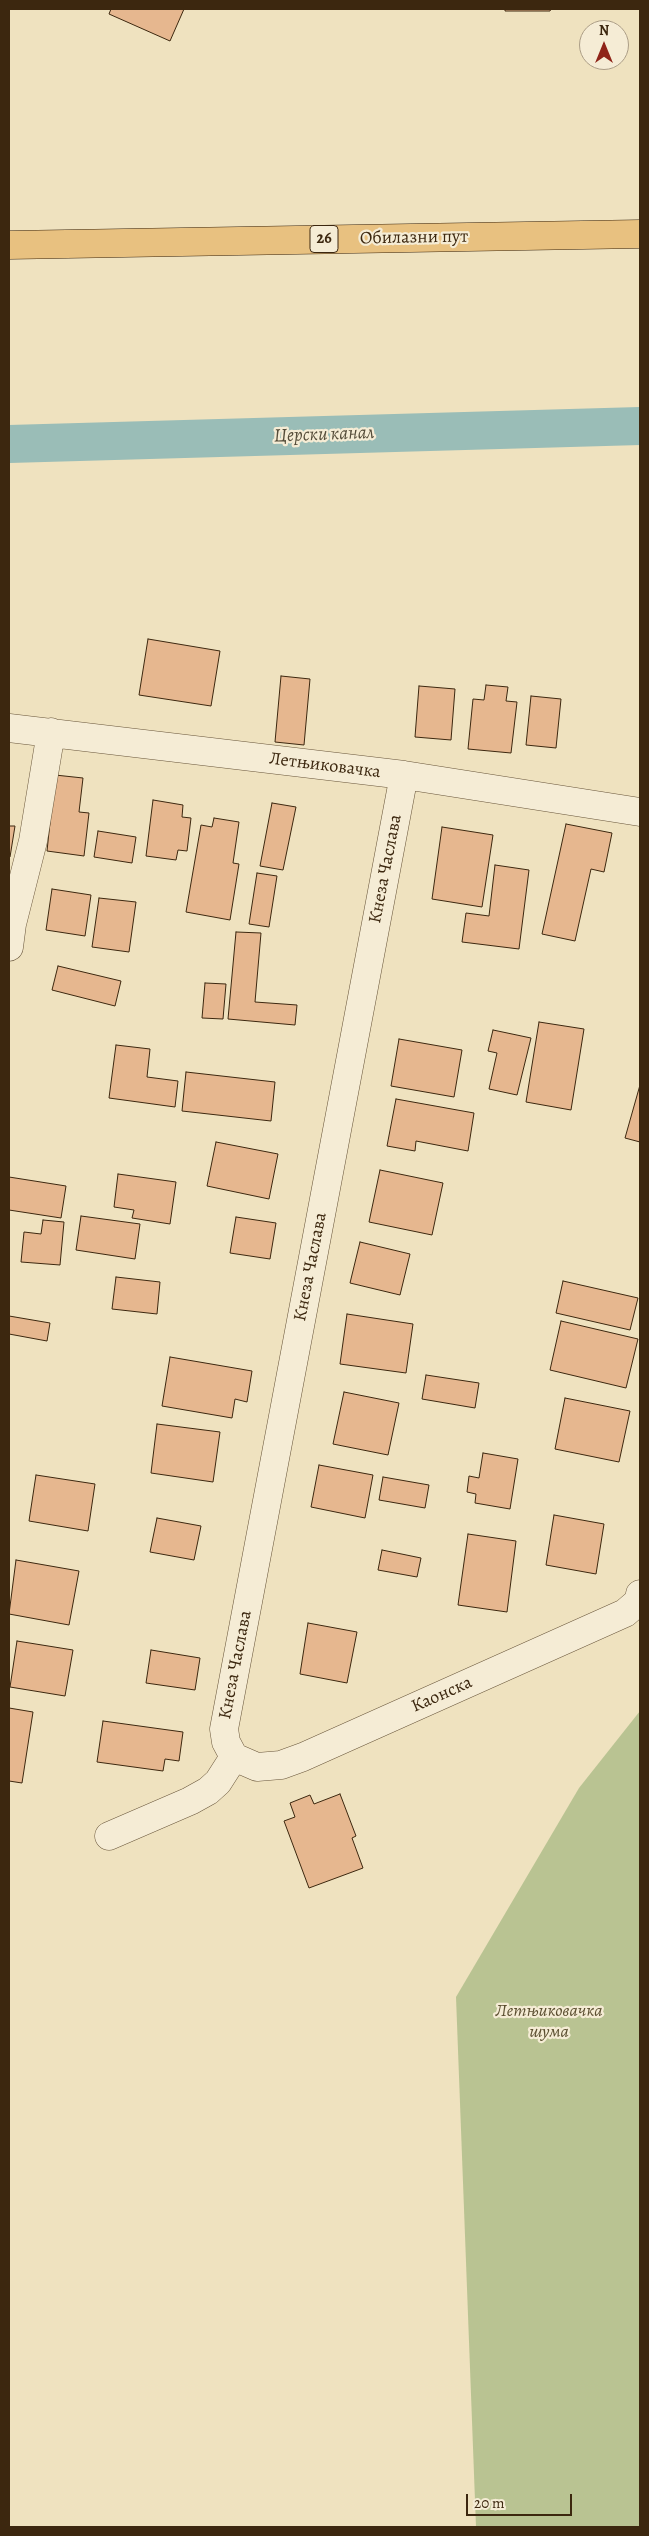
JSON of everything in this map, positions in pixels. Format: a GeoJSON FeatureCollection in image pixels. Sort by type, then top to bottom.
{"type":"FeatureCollection","features":[{"type":"Feature","properties":{"kind":"main road","name":"Обилазни пут"},"geometry":{"type":"LineString","coordinates":[[9,244],[640,234]]}},
{"type":"Feature","properties":{"kind":"street","name":"Летњиковачка"},"geometry":{"type":"LineString","coordinates":[[9,728],[404,775],[640,812]]}},
{"type":"Feature","properties":{"kind":"street"},"geometry":{"type":"LineString","coordinates":[[9,947],[12,924],[33,841],[51,732]]}},
{"type":"Feature","properties":{"kind":"street","name":"Кнеза Часлава"},"geometry":{"type":"LineString","coordinates":[[234,1757],[226,1742],[224,1729],[404,775]]}},
{"type":"Feature","properties":{"kind":"street","name":"Каонска"},"geometry":{"type":"LineString","coordinates":[[234,1757],[257,1767],[281,1765],[303,1757],[625,1613],[638,1601],[640,1594]]}},
{"type":"Feature","properties":{"kind":"street"},"geometry":{"type":"LineString","coordinates":[[109,1836],[190,1801],[208,1791],[218,1782],[234,1757]]}},
{"type":"Feature","properties":{"kind":"green space","name":"Летњиковачка шума"},"geometry":{"type":"Polygon","coordinates":[[[640,1711],[640,2527],[476,2527],[456,1997],[579,1788],[640,1711]]]}},
{"type":"Feature","properties":{"kind":"building"},"geometry":{"type":"Polygon","coordinates":[[[111,9],[184,9],[170,41],[109,14],[111,9]]]}},
{"type":"Feature","properties":{"kind":"building"},"geometry":{"type":"Polygon","coordinates":[[[505,9],[551,9],[550,11],[505,11],[505,9]]]}},
{"type":"Feature","properties":{"kind":"building"},"geometry":{"type":"Polygon","coordinates":[[[148,639],[220,651],[211,706],[139,695],[148,639]]]}},
{"type":"Feature","properties":{"kind":"building"},"geometry":{"type":"Polygon","coordinates":[[[281,676],[310,679],[304,745],[275,742],[281,676]]]}},
{"type":"Feature","properties":{"kind":"building"},"geometry":{"type":"Polygon","coordinates":[[[486,685],[508,687],[506,701],[517,702],[511,753],[468,749],[473,699],[484,700],[486,685]]]}},
{"type":"Feature","properties":{"kind":"building"},"geometry":{"type":"Polygon","coordinates":[[[419,686],[455,689],[451,740],[415,737],[419,686]]]}},
{"type":"Feature","properties":{"kind":"building"},"geometry":{"type":"Polygon","coordinates":[[[531,696],[561,699],[556,748],[526,745],[531,696]]]}},
{"type":"Feature","properties":{"kind":"building"},"geometry":{"type":"Polygon","coordinates":[[[55,775],[83,778],[79,812],[89,813],[84,856],[47,851],[55,775]]]}},
{"type":"Feature","properties":{"kind":"building"},"geometry":{"type":"Polygon","coordinates":[[[153,800],[183,805],[182,817],[191,818],[187,851],[178,850],[176,860],[146,856],[153,800]]]}},
{"type":"Feature","properties":{"kind":"building"},"geometry":{"type":"Polygon","coordinates":[[[272,803],[296,807],[283,870],[260,866],[272,803]]]}},
{"type":"Feature","properties":{"kind":"building"},"geometry":{"type":"Polygon","coordinates":[[[214,818],[239,822],[233,863],[239,864],[230,920],[186,912],[201,825],[212,827],[214,818]]]}},
{"type":"Feature","properties":{"kind":"building"},"geometry":{"type":"Polygon","coordinates":[[[566,824],[612,833],[604,872],[591,869],[575,941],[542,934],[566,824]]]}},
{"type":"Feature","properties":{"kind":"building"},"geometry":{"type":"Polygon","coordinates":[[[9,826],[15,826],[10,857],[9,857],[9,826]]]}},
{"type":"Feature","properties":{"kind":"building"},"geometry":{"type":"Polygon","coordinates":[[[442,827],[493,835],[482,907],[432,899],[442,827]]]}},
{"type":"Feature","properties":{"kind":"building"},"geometry":{"type":"Polygon","coordinates":[[[98,831],[136,837],[132,863],[94,857],[98,831]]]}},
{"type":"Feature","properties":{"kind":"building"},"geometry":{"type":"Polygon","coordinates":[[[495,865],[529,870],[519,949],[462,942],[466,913],[489,916],[495,865]]]}},
{"type":"Feature","properties":{"kind":"building"},"geometry":{"type":"Polygon","coordinates":[[[257,873],[277,876],[269,927],[249,924],[257,873]]]}},
{"type":"Feature","properties":{"kind":"building"},"geometry":{"type":"Polygon","coordinates":[[[52,889],[91,895],[85,936],[46,930],[52,889]]]}},
{"type":"Feature","properties":{"kind":"building"},"geometry":{"type":"Polygon","coordinates":[[[99,898],[136,902],[129,952],[92,947],[99,898]]]}},
{"type":"Feature","properties":{"kind":"building"},"geometry":{"type":"Polygon","coordinates":[[[236,932],[261,933],[255,1002],[297,1005],[295,1025],[228,1019],[236,932]]]}},
{"type":"Feature","properties":{"kind":"building"},"geometry":{"type":"Polygon","coordinates":[[[58,966],[121,981],[115,1006],[52,990],[58,966]]]}},
{"type":"Feature","properties":{"kind":"building"},"geometry":{"type":"Polygon","coordinates":[[[205,983],[226,984],[223,1019],[202,1018],[205,983]]]}},
{"type":"Feature","properties":{"kind":"building"},"geometry":{"type":"Polygon","coordinates":[[[539,1022],[584,1029],[571,1110],[526,1102],[539,1022]]]}},
{"type":"Feature","properties":{"kind":"building"},"geometry":{"type":"Polygon","coordinates":[[[493,1030],[531,1038],[517,1095],[489,1089],[497,1053],[488,1051],[493,1030]]]}},
{"type":"Feature","properties":{"kind":"building"},"geometry":{"type":"Polygon","coordinates":[[[399,1039],[462,1050],[454,1097],[391,1086],[399,1039]]]}},
{"type":"Feature","properties":{"kind":"building"},"geometry":{"type":"Polygon","coordinates":[[[116,1045],[150,1049],[147,1077],[178,1081],[175,1107],[109,1098],[116,1045]]]}},
{"type":"Feature","properties":{"kind":"building"},"geometry":{"type":"Polygon","coordinates":[[[186,1072],[275,1082],[271,1121],[182,1111],[186,1072]]]}},
{"type":"Feature","properties":{"kind":"building"},"geometry":{"type":"Polygon","coordinates":[[[640,1085],[640,1142],[625,1138],[640,1085]]]}},
{"type":"Feature","properties":{"kind":"building"},"geometry":{"type":"Polygon","coordinates":[[[396,1099],[474,1113],[468,1151],[416,1141],[415,1151],[387,1146],[396,1099]]]}},
{"type":"Feature","properties":{"kind":"building"},"geometry":{"type":"Polygon","coordinates":[[[216,1142],[278,1154],[269,1199],[207,1186],[216,1142]]]}},
{"type":"Feature","properties":{"kind":"building"},"geometry":{"type":"Polygon","coordinates":[[[380,1170],[443,1183],[432,1235],[369,1222],[380,1170]]]}},
{"type":"Feature","properties":{"kind":"building"},"geometry":{"type":"Polygon","coordinates":[[[118,1174],[176,1182],[170,1224],[132,1218],[134,1210],[114,1207],[118,1174]]]}},
{"type":"Feature","properties":{"kind":"building"},"geometry":{"type":"Polygon","coordinates":[[[9,1177],[66,1186],[61,1218],[9,1210],[9,1177]]]}},
{"type":"Feature","properties":{"kind":"building"},"geometry":{"type":"Polygon","coordinates":[[[81,1216],[140,1224],[135,1259],[76,1250],[81,1216]]]}},
{"type":"Feature","properties":{"kind":"building"},"geometry":{"type":"Polygon","coordinates":[[[236,1217],[276,1223],[270,1259],[230,1253],[236,1217]]]}},
{"type":"Feature","properties":{"kind":"building"},"geometry":{"type":"Polygon","coordinates":[[[43,1220],[64,1222],[60,1265],[21,1262],[24,1232],[41,1234],[43,1220]]]}},
{"type":"Feature","properties":{"kind":"building"},"geometry":{"type":"Polygon","coordinates":[[[360,1242],[410,1254],[400,1295],[350,1283],[360,1242]]]}},
{"type":"Feature","properties":{"kind":"building"},"geometry":{"type":"Polygon","coordinates":[[[116,1277],[160,1282],[157,1314],[112,1309],[116,1277]]]}},
{"type":"Feature","properties":{"kind":"building"},"geometry":{"type":"Polygon","coordinates":[[[563,1281],[638,1298],[630,1330],[556,1313],[563,1281]]]}},
{"type":"Feature","properties":{"kind":"building"},"geometry":{"type":"Polygon","coordinates":[[[347,1314],[413,1324],[406,1373],[340,1364],[347,1314]]]}},
{"type":"Feature","properties":{"kind":"building"},"geometry":{"type":"Polygon","coordinates":[[[9,1316],[50,1323],[47,1341],[9,1334],[9,1316]]]}},
{"type":"Feature","properties":{"kind":"building"},"geometry":{"type":"Polygon","coordinates":[[[561,1321],[638,1339],[626,1388],[550,1370],[561,1321]]]}},
{"type":"Feature","properties":{"kind":"building"},"geometry":{"type":"Polygon","coordinates":[[[170,1357],[252,1371],[247,1402],[235,1399],[232,1418],[162,1406],[170,1357]]]}},
{"type":"Feature","properties":{"kind":"building"},"geometry":{"type":"Polygon","coordinates":[[[426,1375],[479,1383],[475,1408],[422,1399],[426,1375]]]}},
{"type":"Feature","properties":{"kind":"building"},"geometry":{"type":"Polygon","coordinates":[[[344,1392],[399,1403],[388,1455],[333,1444],[344,1392]]]}},
{"type":"Feature","properties":{"kind":"building"},"geometry":{"type":"Polygon","coordinates":[[[565,1398],[630,1411],[619,1462],[555,1449],[565,1398]]]}},
{"type":"Feature","properties":{"kind":"building"},"geometry":{"type":"Polygon","coordinates":[[[157,1424],[220,1432],[213,1482],[151,1473],[157,1424]]]}},
{"type":"Feature","properties":{"kind":"building"},"geometry":{"type":"Polygon","coordinates":[[[483,1453],[518,1459],[510,1509],[475,1503],[476,1494],[467,1492],[469,1476],[479,1478],[483,1453]]]}},
{"type":"Feature","properties":{"kind":"building"},"geometry":{"type":"Polygon","coordinates":[[[319,1465],[373,1475],[365,1518],[311,1507],[319,1465]]]}},
{"type":"Feature","properties":{"kind":"building"},"geometry":{"type":"Polygon","coordinates":[[[36,1475],[95,1484],[88,1531],[29,1521],[36,1475]]]}},
{"type":"Feature","properties":{"kind":"building"},"geometry":{"type":"Polygon","coordinates":[[[383,1477],[429,1485],[425,1508],[379,1500],[383,1477]]]}},
{"type":"Feature","properties":{"kind":"building"},"geometry":{"type":"Polygon","coordinates":[[[554,1515],[604,1524],[596,1574],[546,1565],[554,1515]]]}},
{"type":"Feature","properties":{"kind":"building"},"geometry":{"type":"Polygon","coordinates":[[[157,1518],[201,1526],[194,1560],[150,1552],[157,1518]]]}},
{"type":"Feature","properties":{"kind":"building"},"geometry":{"type":"Polygon","coordinates":[[[468,1534],[516,1541],[507,1612],[458,1605],[468,1534]]]}},
{"type":"Feature","properties":{"kind":"building"},"geometry":{"type":"Polygon","coordinates":[[[382,1550],[421,1558],[417,1577],[378,1570],[382,1550]]]}},
{"type":"Feature","properties":{"kind":"building"},"geometry":{"type":"Polygon","coordinates":[[[16,1560],[79,1571],[69,1625],[9,1614],[16,1560]]]}},
{"type":"Feature","properties":{"kind":"building"},"geometry":{"type":"Polygon","coordinates":[[[308,1623],[357,1632],[347,1683],[300,1674],[308,1623]]]}},
{"type":"Feature","properties":{"kind":"building"},"geometry":{"type":"Polygon","coordinates":[[[17,1641],[73,1650],[65,1696],[10,1687],[17,1641]]]}},
{"type":"Feature","properties":{"kind":"building"},"geometry":{"type":"Polygon","coordinates":[[[151,1650],[200,1658],[195,1690],[146,1683],[151,1650]]]}},
{"type":"Feature","properties":{"kind":"building"},"geometry":{"type":"Polygon","coordinates":[[[9,1708],[33,1712],[22,1783],[9,1781],[9,1708]]]}},
{"type":"Feature","properties":{"kind":"building"},"geometry":{"type":"Polygon","coordinates":[[[103,1721],[183,1732],[179,1761],[165,1759],[163,1771],[97,1762],[103,1721]]]}},
{"type":"Feature","properties":{"kind":"building"},"geometry":{"type":"Polygon","coordinates":[[[340,1794],[356,1836],[352,1838],[363,1868],[309,1888],[284,1821],[295,1817],[290,1803],[310,1795],[314,1804],[340,1794]]]}},
{"type":"Feature","properties":{"kind":"waterway","name":"Церски канал"},"geometry":{"type":"LineString","coordinates":[[9,444],[640,426]]}}]}
